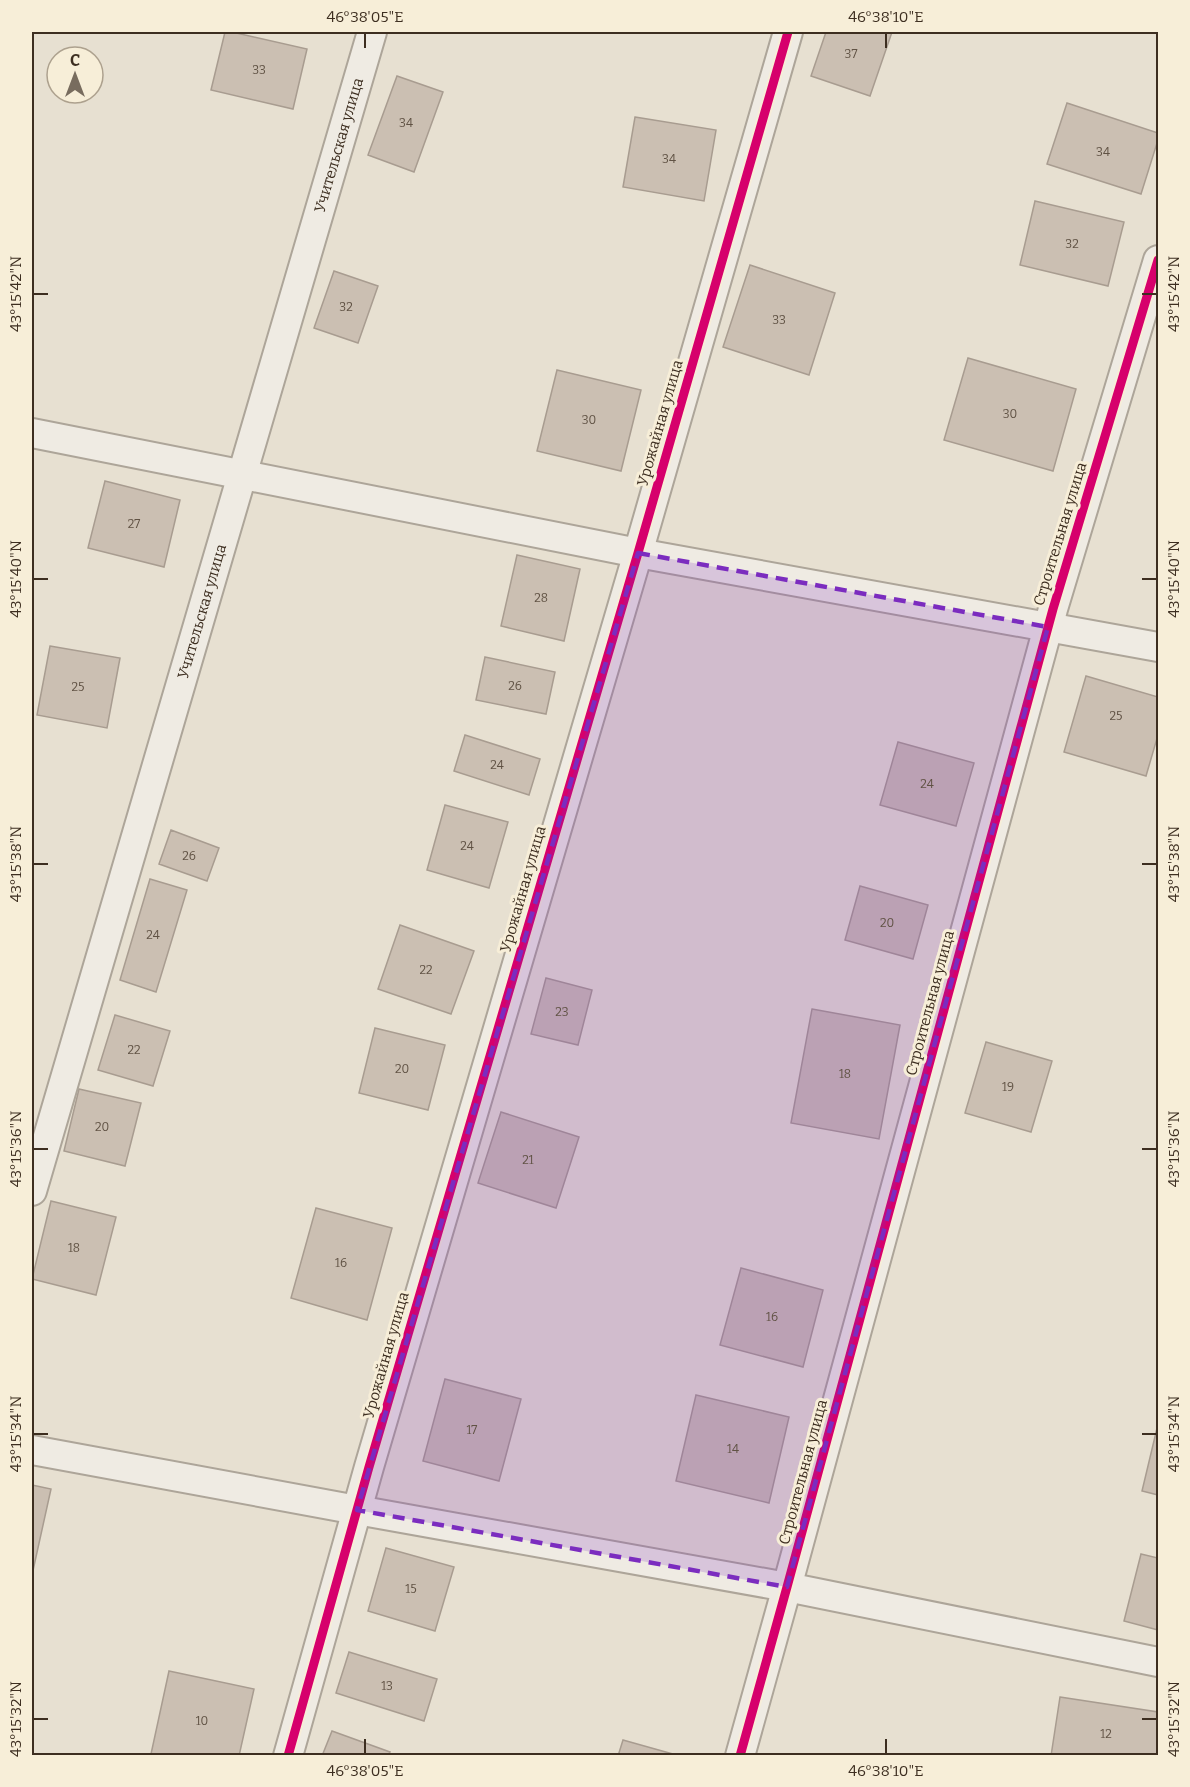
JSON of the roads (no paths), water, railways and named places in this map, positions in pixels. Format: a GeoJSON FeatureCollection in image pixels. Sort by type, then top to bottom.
{"type":"FeatureCollection","features":[{"type":"Feature","properties":{"kind":"street","name":"Учительская улица"},"geometry":{"type":"LineString","coordinates":[[32,1191],[372,32]]}},
{"type":"Feature","properties":{"kind":"street","name":"Урожайная улица"},"geometry":{"type":"LineString","coordinates":[[288,1755],[357,1510],[638,553],[788,32]]}},
{"type":"Feature","properties":{"kind":"street","name":"Строительная улица"},"geometry":{"type":"LineString","coordinates":[[740,1755],[1048,627],[1158,260]]}},
{"type":"Feature","properties":{"kind":"street"},"geometry":{"type":"LineString","coordinates":[[32,433],[638,553],[1158,647]]}},
{"type":"Feature","properties":{"kind":"street"},"geometry":{"type":"LineString","coordinates":[[32,1450],[787,1587],[1158,1662]]}}]}
